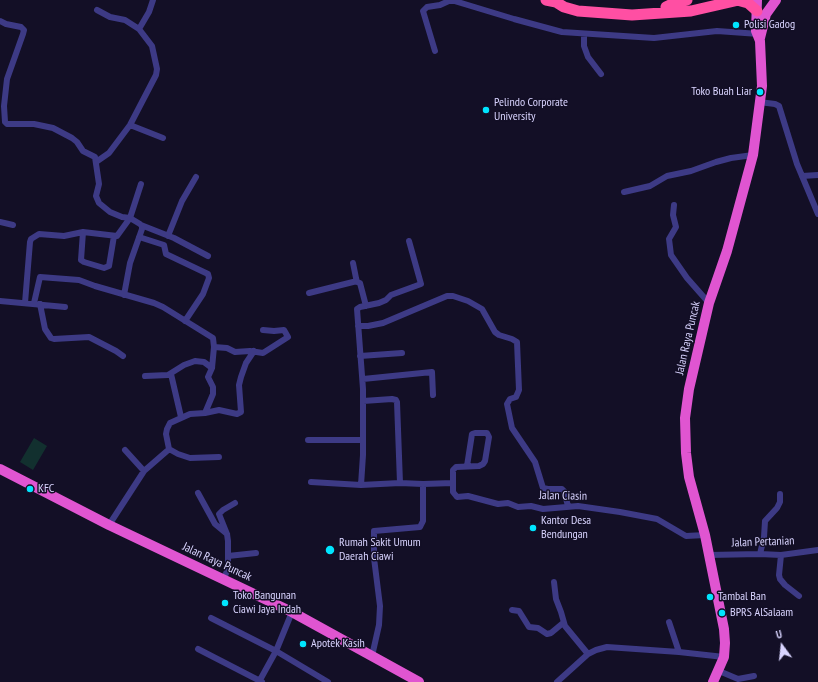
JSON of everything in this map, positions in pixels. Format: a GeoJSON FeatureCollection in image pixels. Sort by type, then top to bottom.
{"type":"FeatureCollection","features":[{"type":"Feature","properties":{"kind":"highway"},"geometry":{"type":"LineString","coordinates":[[666,7],[674,3],[687,0]]}},
{"type":"Feature","properties":{"kind":"highway"},"geometry":{"type":"LineString","coordinates":[[551,1],[567,1],[616,8],[654,8],[685,5],[706,0]]}},
{"type":"Feature","properties":{"kind":"highway"},"geometry":{"type":"LineString","coordinates":[[551,1],[564,7],[578,10],[632,15],[691,11],[738,0],[757,5]]}},
{"type":"Feature","properties":{"kind":"highway"},"geometry":{"type":"LineString","coordinates":[[759,36],[766,14],[776,0]]}},
{"type":"Feature","properties":{"kind":"highway","name":"Jalan Raya Puncak"},"geometry":{"type":"LineString","coordinates":[[713,682],[724,657],[724,629],[705,535],[688,477],[684,418],[689,389],[709,303],[727,250],[753,156],[762,86],[759,36],[756,27],[757,5]]}},
{"type":"Feature","properties":{"kind":"highway","name":"Jalan Raya Puncak"},"geometry":{"type":"LineString","coordinates":[[0,470],[109,525],[292,612],[420,682]]}},
{"type":"Feature","properties":{"kind":"street"},"geometry":{"type":"LineString","coordinates":[[139,29],[149,12],[153,0]]}},
{"type":"Feature","properties":{"kind":"street"},"geometry":{"type":"LineString","coordinates":[[435,52],[423,11],[427,7],[440,5],[451,0],[514,20],[562,32],[654,38],[717,32],[759,36]]}},
{"type":"Feature","properties":{"kind":"street"},"geometry":{"type":"LineString","coordinates":[[96,162],[109,153],[130,125],[156,75],[157,70],[154,49],[146,36],[139,29],[125,20],[110,17],[97,10]]}},
{"type":"Feature","properties":{"kind":"street"},"geometry":{"type":"LineString","coordinates":[[0,21],[6,24],[21,27],[24,30],[7,79],[4,106],[5,122],[7,124],[34,124],[53,128],[75,140],[83,151],[94,156],[99,184],[96,196],[97,200],[106,209],[122,217],[130,218],[141,225],[168,236],[208,256]]}},
{"type":"Feature","properties":{"kind":"street"},"geometry":{"type":"LineString","coordinates":[[584,34],[584,46],[588,57],[601,74]]}},
{"type":"Feature","properties":{"kind":"street"},"geometry":{"type":"LineString","coordinates":[[760,102],[779,106],[793,152],[818,214]]}},
{"type":"Feature","properties":{"kind":"street"},"geometry":{"type":"LineString","coordinates":[[130,125],[163,138]]}},
{"type":"Feature","properties":{"kind":"street"},"geometry":{"type":"LineString","coordinates":[[624,192],[650,186],[668,176],[691,171],[716,162],[731,158],[753,156]]}},
{"type":"Feature","properties":{"kind":"street"},"geometry":{"type":"LineString","coordinates":[[802,176],[818,175]]}},
{"type":"Feature","properties":{"kind":"street"},"geometry":{"type":"LineString","coordinates":[[168,236],[182,201],[196,177]]}},
{"type":"Feature","properties":{"kind":"street"},"geometry":{"type":"LineString","coordinates":[[25,303],[30,242],[34,237],[43,234],[65,236],[83,232],[114,236],[119,233],[130,218],[141,184]]}},
{"type":"Feature","properties":{"kind":"street"},"geometry":{"type":"LineString","coordinates":[[674,205],[673,215],[676,227],[669,239],[671,255],[687,278],[709,303]]}},
{"type":"Feature","properties":{"kind":"street"},"geometry":{"type":"LineString","coordinates":[[0,222],[13,225]]}},
{"type":"Feature","properties":{"kind":"street"},"geometry":{"type":"LineString","coordinates":[[124,295],[130,263],[142,229],[141,225]]}},
{"type":"Feature","properties":{"kind":"street"},"geometry":{"type":"LineString","coordinates":[[83,232],[81,260],[104,268],[109,266],[114,236]]}},
{"type":"Feature","properties":{"kind":"street"},"geometry":{"type":"LineString","coordinates":[[139,237],[164,245],[166,254],[208,274],[209,279],[203,294],[185,321]]}},
{"type":"Feature","properties":{"kind":"street"},"geometry":{"type":"LineString","coordinates":[[361,485],[363,379],[357,309],[379,303],[392,295],[421,284],[409,241]]}},
{"type":"Feature","properties":{"kind":"street"},"geometry":{"type":"LineString","coordinates":[[353,263],[357,281],[360,283],[366,306]]}},
{"type":"Feature","properties":{"kind":"street"},"geometry":{"type":"LineString","coordinates":[[28,275],[36,276]]}},
{"type":"Feature","properties":{"kind":"street"},"geometry":{"type":"LineString","coordinates":[[123,356],[89,337],[51,338],[45,329],[37,304],[40,277],[79,280],[154,303],[170,311],[212,338],[214,347],[212,368],[208,377],[213,387],[205,414]]}},
{"type":"Feature","properties":{"kind":"street"},"geometry":{"type":"LineString","coordinates":[[309,293],[357,281]]}},
{"type":"Feature","properties":{"kind":"street"},"geometry":{"type":"LineString","coordinates":[[358,326],[368,326],[383,322],[447,296],[453,296],[468,301],[482,308],[499,336],[512,339],[517,342],[519,390],[518,394],[510,399],[508,404],[512,428],[535,462],[543,488],[562,489],[564,491],[568,506]]}},
{"type":"Feature","properties":{"kind":"street"},"geometry":{"type":"LineString","coordinates":[[0,301],[65,307]]}},
{"type":"Feature","properties":{"kind":"street"},"geometry":{"type":"LineString","coordinates":[[214,347],[227,348],[234,352],[265,352],[288,337],[284,330],[263,330]]}},
{"type":"Feature","properties":{"kind":"street"},"geometry":{"type":"LineString","coordinates":[[219,457],[190,458],[178,454],[169,449],[166,438],[167,429],[170,423],[192,413],[205,414],[219,410],[237,414],[240,412],[239,385],[246,363],[254,351]]}},
{"type":"Feature","properties":{"kind":"street"},"geometry":{"type":"LineString","coordinates":[[360,356],[402,353]]}},
{"type":"Feature","properties":{"kind":"street"},"geometry":{"type":"LineString","coordinates":[[145,376],[163,376],[171,374],[184,365],[195,361],[204,362],[212,368]]}},
{"type":"Feature","properties":{"kind":"street"},"geometry":{"type":"LineString","coordinates":[[363,379],[432,372],[433,395]]}},
{"type":"Feature","properties":{"kind":"street"},"geometry":{"type":"LineString","coordinates":[[171,374],[181,417]]}},
{"type":"Feature","properties":{"kind":"street"},"geometry":{"type":"LineString","coordinates":[[363,401],[392,399],[397,402],[400,483]]}},
{"type":"Feature","properties":{"kind":"street"},"geometry":{"type":"LineString","coordinates":[[311,482],[361,485],[452,483],[452,472],[454,469],[467,466],[480,466],[484,463],[489,437],[488,434],[472,434],[467,466]]}},
{"type":"Feature","properties":{"kind":"street"},"geometry":{"type":"LineString","coordinates":[[308,440],[363,440]]}},
{"type":"Feature","properties":{"kind":"street"},"geometry":{"type":"LineString","coordinates":[[109,525],[144,471],[169,449]]}},
{"type":"Feature","properties":{"kind":"street"},"geometry":{"type":"LineString","coordinates":[[125,450],[144,471]]}},
{"type":"Feature","properties":{"kind":"street","name":"Jalan Ciasin"},"geometry":{"type":"LineString","coordinates":[[452,483],[454,493],[457,497],[468,496],[498,504],[508,503],[518,507],[531,506],[543,509],[581,506],[653,518],[686,536],[705,535]]}},
{"type":"Feature","properties":{"kind":"street"},"geometry":{"type":"LineString","coordinates":[[372,656],[379,625],[380,606],[374,558],[374,531],[418,528],[422,525],[423,484]]}},
{"type":"Feature","properties":{"kind":"street"},"geometry":{"type":"LineString","coordinates":[[198,493],[215,524],[227,534]]}},
{"type":"Feature","properties":{"kind":"street"},"geometry":{"type":"LineString","coordinates":[[760,554],[764,537],[765,522],[777,508],[780,502],[780,494]]}},
{"type":"Feature","properties":{"kind":"street"},"geometry":{"type":"LineString","coordinates":[[223,580],[228,569],[227,534],[220,519],[220,514],[223,510],[235,503]]}},
{"type":"Feature","properties":{"kind":"street","name":"Jalan Pertanian"},"geometry":{"type":"LineString","coordinates":[[709,555],[781,555],[818,550]]}},
{"type":"Feature","properties":{"kind":"street"},"geometry":{"type":"LineString","coordinates":[[228,556],[256,552]]}},
{"type":"Feature","properties":{"kind":"street"},"geometry":{"type":"LineString","coordinates":[[781,555],[780,579],[799,596]]}},
{"type":"Feature","properties":{"kind":"street"},"geometry":{"type":"LineString","coordinates":[[554,582],[555,595],[566,628],[588,654]]}},
{"type":"Feature","properties":{"kind":"street"},"geometry":{"type":"LineString","coordinates":[[512,610],[519,611],[529,628],[538,628],[547,634],[551,633],[564,623]]}},
{"type":"Feature","properties":{"kind":"street"},"geometry":{"type":"LineString","coordinates":[[198,649],[261,681],[276,651],[292,612]]}},
{"type":"Feature","properties":{"kind":"street"},"geometry":{"type":"LineString","coordinates":[[210,618],[276,651],[328,682]]}},
{"type":"Feature","properties":{"kind":"street"},"geometry":{"type":"LineString","coordinates":[[669,622],[679,652]]}},
{"type":"Feature","properties":{"kind":"street"},"geometry":{"type":"LineString","coordinates":[[559,681],[588,654],[607,647],[724,657]]}},
{"type":"Feature","properties":{"kind":"street"},"geometry":{"type":"LineString","coordinates":[[718,671],[738,679],[754,676]]}},
{"type":"Feature","properties":{"kind":"green space"},"geometry":{"type":"Polygon","coordinates":[[[34,438],[47,446],[33,470],[20,462],[34,438]]]}},
{"type":"Feature","properties":{"kind":"place","name":"Polisi Gadog"},"geometry":{"type":"Point","coordinates":[736,25]}},
{"type":"Feature","properties":{"kind":"place","name":"Toko Buah Liar"},"geometry":{"type":"Point","coordinates":[760,92]}},
{"type":"Feature","properties":{"kind":"place","name":"Pelindo Corporate University"},"geometry":{"type":"Point","coordinates":[486,110]}},
{"type":"Feature","properties":{"kind":"place","name":"KFC"},"geometry":{"type":"Point","coordinates":[30,489]}},
{"type":"Feature","properties":{"kind":"place","name":"Kantor Desa Bendungan"},"geometry":{"type":"Point","coordinates":[533,528]}},
{"type":"Feature","properties":{"kind":"place","name":"Rumah Sakit Umum Daerah Ciawi"},"geometry":{"type":"Point","coordinates":[330,550]}},
{"type":"Feature","properties":{"kind":"place","name":"Tambal Ban"},"geometry":{"type":"Point","coordinates":[710,597]}},
{"type":"Feature","properties":{"kind":"place","name":"Toko Bangunan Ciawi Jaya Indah"},"geometry":{"type":"Point","coordinates":[225,603]}},
{"type":"Feature","properties":{"kind":"place","name":"BPRS AlSalaam"},"geometry":{"type":"Point","coordinates":[722,613]}},
{"type":"Feature","properties":{"kind":"place","name":"Apotek Kasih"},"geometry":{"type":"Point","coordinates":[303,644]}}]}
